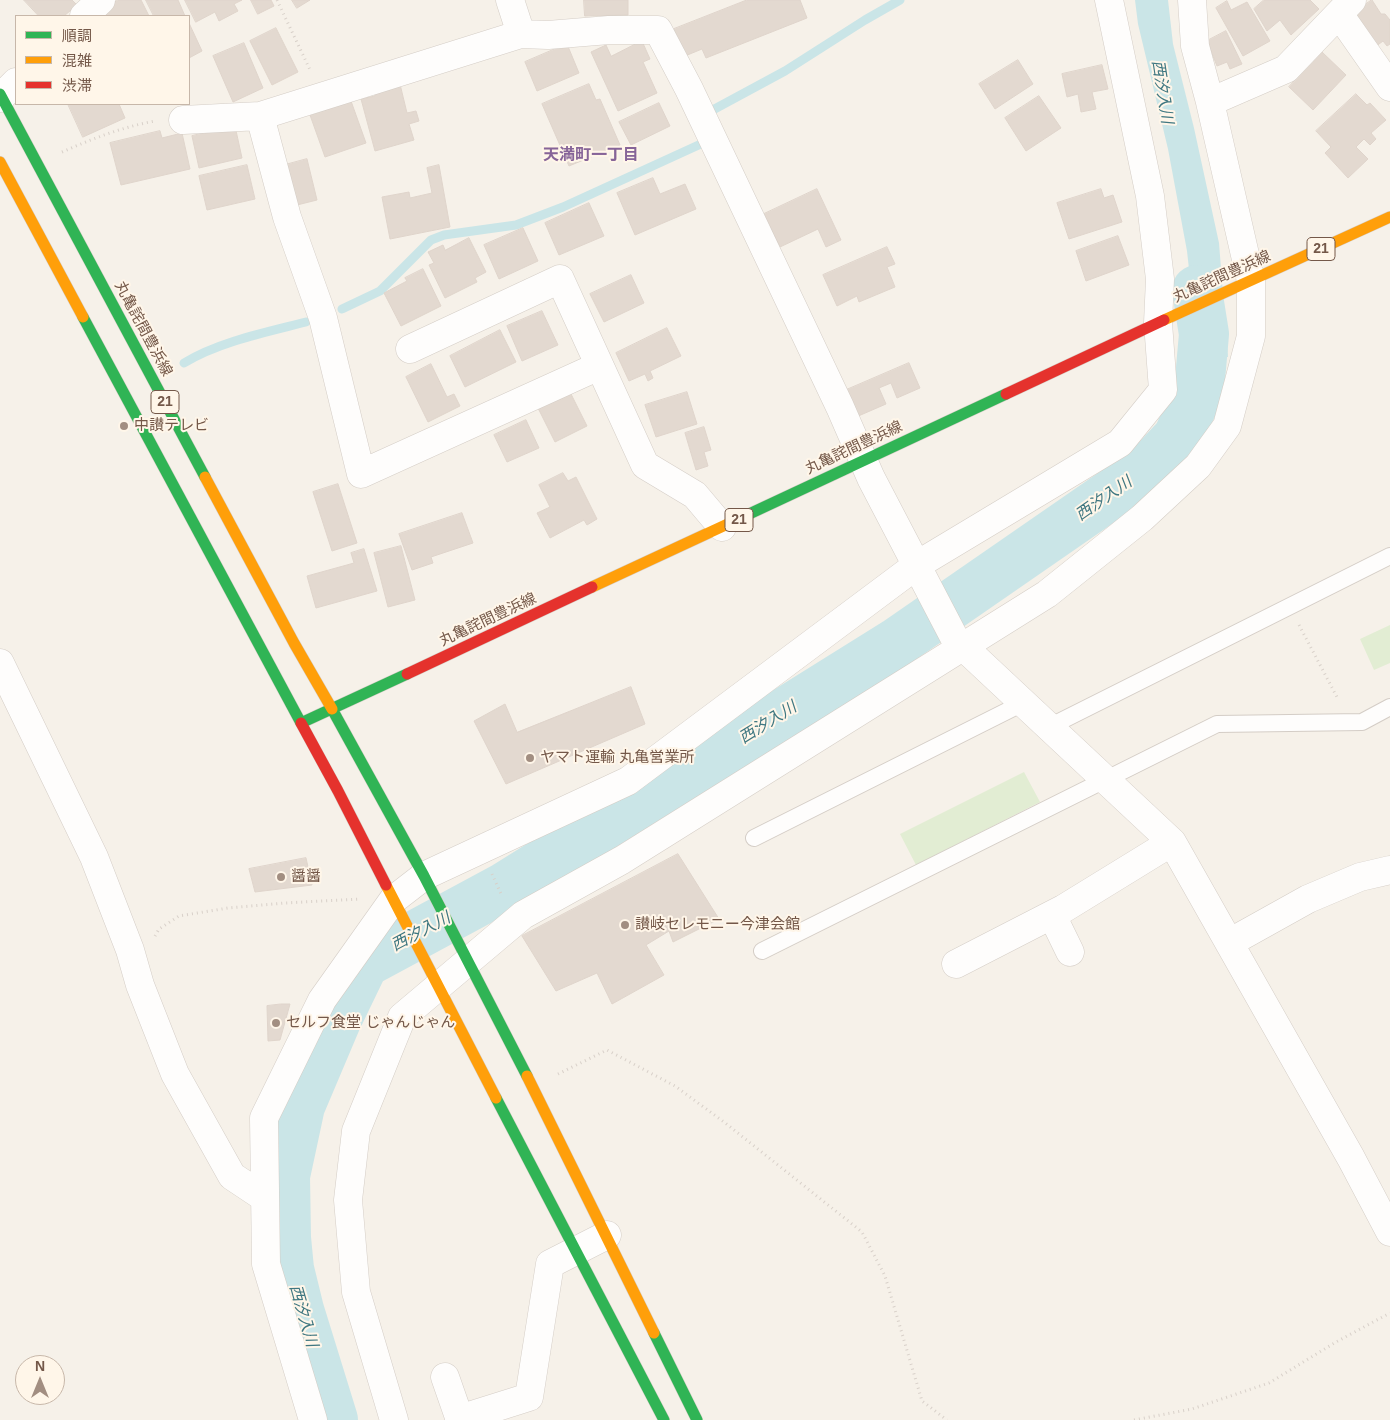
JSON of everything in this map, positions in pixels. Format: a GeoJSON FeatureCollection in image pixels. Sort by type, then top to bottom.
{"type":"FeatureCollection","features":[{"type":"Feature","properties":{"kind":"main road","name":"丸亀詫間豊浜線"},"geometry":{"type":"LineString","coordinates":[[4,93],[294,643],[332,709]]}},
{"type":"Feature","properties":{"kind":"main road","name":"21"},"geometry":{"type":"LineString","coordinates":[[0,162],[301,724]]}},
{"type":"Feature","properties":{"kind":"main road","name":"丸亀詫間豊浜線"},"geometry":{"type":"LineString","coordinates":[[301,724],[863,460],[1390,217]]}},
{"type":"Feature","properties":{"kind":"main road"},"geometry":{"type":"LineString","coordinates":[[332,709],[424,876],[533,1087],[697,1420]]}},
{"type":"Feature","properties":{"kind":"main road"},"geometry":{"type":"LineString","coordinates":[[301,724],[342,798],[393,900],[439,985],[664,1420]]}},
{"type":"Feature","properties":{"kind":"street"},"geometry":{"type":"LineString","coordinates":[[85,15],[100,0]]}},
{"type":"Feature","properties":{"kind":"street"},"geometry":{"type":"LineString","coordinates":[[510,0],[521,34]]}},
{"type":"Feature","properties":{"kind":"street"},"geometry":{"type":"LineString","coordinates":[[313,1420],[266,1264],[264,1118],[322,1000],[393,900],[424,876],[628,781],[918,565],[1120,443],[1163,390],[1167,319],[1150,196],[1109,0]]}},
{"type":"Feature","properties":{"kind":"street"},"geometry":{"type":"LineString","coordinates":[[394,1420],[356,1292],[348,1200],[356,1131],[402,1017],[524,915],[622,860],[958,642],[1047,594],[1142,518],[1198,466],[1227,426],[1251,336],[1251,281],[1210,102],[1195,46],[1192,0]]}},
{"type":"Feature","properties":{"kind":"street"},"geometry":{"type":"LineString","coordinates":[[1210,102],[1286,69],[1345,7],[1390,87]]}},
{"type":"Feature","properties":{"kind":"street"},"geometry":{"type":"LineString","coordinates":[[183,120],[260,116],[521,34],[548,35],[609,30],[658,30],[689,89],[836,398],[871,478],[958,642],[1172,842],[1351,1158],[1390,1232]]}},
{"type":"Feature","properties":{"kind":"street"},"geometry":{"type":"LineString","coordinates":[[260,116],[287,217],[323,318],[361,474],[599,366]]}},
{"type":"Feature","properties":{"kind":"street"},"geometry":{"type":"LineString","coordinates":[[410,350],[560,279],[645,465],[695,495],[722,527]]}},
{"type":"Feature","properties":{"kind":"street"},"geometry":{"type":"LineString","coordinates":[[0,663],[94,857],[130,950],[140,985],[175,1074],[232,1176],[265,1198]]}},
{"type":"Feature","properties":{"kind":"street"},"geometry":{"type":"LineString","coordinates":[[956,964],[1052,915],[1172,842]]}},
{"type":"Feature","properties":{"kind":"street"},"geometry":{"type":"LineString","coordinates":[[1229,943],[1308,899],[1360,877],[1390,870]]}},
{"type":"Feature","properties":{"kind":"street"},"geometry":{"type":"LineString","coordinates":[[1052,915],[1070,952]]}},
{"type":"Feature","properties":{"kind":"street"},"geometry":{"type":"LineString","coordinates":[[445,1376],[459,1419],[528,1397],[550,1264],[607,1235]]}},
{"type":"Feature","properties":{"kind":"lane"},"geometry":{"type":"LineString","coordinates":[[1049,727],[1390,556]]}},
{"type":"Feature","properties":{"kind":"lane"},"geometry":{"type":"LineString","coordinates":[[754,838],[1023,702]]}},
{"type":"Feature","properties":{"kind":"lane"},"geometry":{"type":"LineString","coordinates":[[762,951],[1217,724],[1362,722],[1390,707]]}},
{"type":"Feature","properties":{"kind":"path"},"geometry":{"type":"LineString","coordinates":[[277,0],[323,96]]}},
{"type":"Feature","properties":{"kind":"path"},"geometry":{"type":"LineString","coordinates":[[61,152],[91,139],[125,128],[154,121],[183,120]]}},
{"type":"Feature","properties":{"kind":"path"},"geometry":{"type":"LineString","coordinates":[[1290,607],[1350,722]]}},
{"type":"Feature","properties":{"kind":"path"},"geometry":{"type":"LineString","coordinates":[[479,849],[515,922]]}},
{"type":"Feature","properties":{"kind":"path"},"geometry":{"type":"LineString","coordinates":[[151,941],[159,929],[179,916],[228,908],[285,903],[370,899],[393,900]]}},
{"type":"Feature","properties":{"kind":"path"},"geometry":{"type":"LineString","coordinates":[[533,1087],[607,1050],[676,1086],[862,1232],[885,1276],[922,1401],[946,1420]]}},
{"type":"Feature","properties":{"kind":"path"},"geometry":{"type":"LineString","coordinates":[[1134,1420],[1192,1409],[1268,1383],[1336,1342],[1390,1313]]}},
{"type":"Feature","properties":{"kind":"green space"},"geometry":{"type":"Polygon","coordinates":[[[1390,625],[1390,663],[1374,670],[1360,639],[1390,625]]]}},
{"type":"Feature","properties":{"kind":"green space"},"geometry":{"type":"Polygon","coordinates":[[[1024,772],[1040,802],[916,865],[900,834],[1024,772]]]}},
{"type":"Feature","properties":{"kind":"water"},"geometry":{"type":"Polygon","coordinates":[[[1135,0],[1168,0],[1173,44],[1194,128],[1219,243],[1228,357],[1199,359],[1187,251],[1168,149],[1138,24],[1135,0]]]}},
{"type":"Feature","properties":{"kind":"building"},"geometry":{"type":"Polygon","coordinates":[[[24,0],[72,0],[77,5],[65,15],[38,15],[24,0]]]}},
{"type":"Feature","properties":{"kind":"building"},"geometry":{"type":"Polygon","coordinates":[[[118,0],[141,0],[148,15],[97,15],[118,0]]]}},
{"type":"Feature","properties":{"kind":"building"},"geometry":{"type":"Polygon","coordinates":[[[146,0],[178,0],[185,15],[154,15],[146,0]]]}},
{"type":"Feature","properties":{"kind":"building"},"geometry":{"type":"Polygon","coordinates":[[[185,0],[242,0],[234,4],[238,11],[219,21],[215,12],[196,22],[185,0]]]}},
{"type":"Feature","properties":{"kind":"building"},"geometry":{"type":"Polygon","coordinates":[[[251,0],[271,0],[274,6],[258,14],[251,0]]]}},
{"type":"Feature","properties":{"kind":"building"},"geometry":{"type":"Polygon","coordinates":[[[292,0],[310,0],[297,8],[292,0]]]}},
{"type":"Feature","properties":{"kind":"building"},"geometry":{"type":"Polygon","coordinates":[[[584,0],[628,0],[628,15],[585,16],[584,0]]]}},
{"type":"Feature","properties":{"kind":"building"},"geometry":{"type":"Polygon","coordinates":[[[747,0],[800,0],[807,18],[706,58],[702,49],[685,56],[674,29],[747,0]]]}},
{"type":"Feature","properties":{"kind":"building"},"geometry":{"type":"Polygon","coordinates":[[[1264,0],[1310,0],[1319,9],[1291,35],[1280,20],[1267,31],[1254,9],[1264,0]]]}},
{"type":"Feature","properties":{"kind":"building"},"geometry":{"type":"Polygon","coordinates":[[[1372,0],[1381,14],[1385,14],[1390,20],[1390,44],[1387,46],[1383,41],[1375,47],[1352,14],[1372,0]]]}},
{"type":"Feature","properties":{"kind":"building"},"geometry":{"type":"Polygon","coordinates":[[[1227,1],[1231,10],[1247,2],[1270,41],[1243,56],[1216,8],[1227,1]]]}},
{"type":"Feature","properties":{"kind":"building"},"geometry":{"type":"Polygon","coordinates":[[[190,25],[202,51],[190,57],[190,25]]]}},
{"type":"Feature","properties":{"kind":"building"},"geometry":{"type":"Polygon","coordinates":[[[276,28],[298,72],[272,85],[250,41],[276,28]]]}},
{"type":"Feature","properties":{"kind":"building"},"geometry":{"type":"Polygon","coordinates":[[[1226,31],[1242,64],[1230,69],[1227,62],[1217,66],[1207,41],[1226,31]]]}},
{"type":"Feature","properties":{"kind":"building"},"geometry":{"type":"Polygon","coordinates":[[[642,41],[650,59],[643,62],[657,93],[618,111],[591,52],[606,45],[611,56],[642,41]]]}},
{"type":"Feature","properties":{"kind":"building"},"geometry":{"type":"Polygon","coordinates":[[[244,43],[263,88],[233,102],[213,56],[244,43]]]}},
{"type":"Feature","properties":{"kind":"building"},"geometry":{"type":"Polygon","coordinates":[[[567,44],[579,73],[537,91],[525,62],[567,44]]]}},
{"type":"Feature","properties":{"kind":"building"},"geometry":{"type":"Polygon","coordinates":[[[1322,52],[1346,75],[1313,110],[1289,87],[1322,52]]]}},
{"type":"Feature","properties":{"kind":"building"},"geometry":{"type":"Polygon","coordinates":[[[1018,60],[1033,84],[995,109],[979,84],[1018,60]]]}},
{"type":"Feature","properties":{"kind":"building"},"geometry":{"type":"Polygon","coordinates":[[[1102,65],[1108,89],[1092,92],[1096,109],[1081,112],[1078,94],[1067,97],[1062,74],[1102,65]]]}},
{"type":"Feature","properties":{"kind":"building"},"geometry":{"type":"Polygon","coordinates":[[[399,80],[407,113],[416,111],[419,121],[409,124],[414,140],[375,151],[361,99],[375,96],[373,87],[399,80]]]}},
{"type":"Feature","properties":{"kind":"building"},"geometry":{"type":"Polygon","coordinates":[[[589,84],[596,100],[600,99],[620,145],[569,166],[542,104],[589,84]]]}},
{"type":"Feature","properties":{"kind":"building"},"geometry":{"type":"Polygon","coordinates":[[[1356,94],[1367,105],[1370,103],[1386,120],[1371,133],[1376,139],[1370,145],[1364,139],[1356,147],[1368,159],[1348,178],[1325,153],[1331,147],[1316,131],[1356,94]]]}},
{"type":"Feature","properties":{"kind":"building"},"geometry":{"type":"Polygon","coordinates":[[[1039,96],[1061,128],[1026,151],[1005,118],[1039,96]]]}},
{"type":"Feature","properties":{"kind":"building"},"geometry":{"type":"Polygon","coordinates":[[[351,101],[366,143],[325,157],[310,115],[351,101]]]}},
{"type":"Feature","properties":{"kind":"building"},"geometry":{"type":"Polygon","coordinates":[[[659,103],[670,126],[631,145],[619,122],[659,103]]]}},
{"type":"Feature","properties":{"kind":"building"},"geometry":{"type":"Polygon","coordinates":[[[68,105],[119,105],[125,118],[83,137],[68,105]]]}},
{"type":"Feature","properties":{"kind":"building"},"geometry":{"type":"Polygon","coordinates":[[[235,126],[242,158],[199,168],[192,136],[235,126]]]}},
{"type":"Feature","properties":{"kind":"building"},"geometry":{"type":"Polygon","coordinates":[[[160,131],[162,138],[182,133],[190,169],[121,185],[110,143],[160,131]]]}},
{"type":"Feature","properties":{"kind":"building"},"geometry":{"type":"Polygon","coordinates":[[[307,159],[317,200],[293,206],[285,165],[307,159]]]}},
{"type":"Feature","properties":{"kind":"building"},"geometry":{"type":"Polygon","coordinates":[[[247,165],[255,199],[207,210],[199,176],[247,165]]]}},
{"type":"Feature","properties":{"kind":"building"},"geometry":{"type":"Polygon","coordinates":[[[439,165],[450,227],[390,239],[382,197],[409,192],[410,198],[432,193],[427,168],[439,165]]]}},
{"type":"Feature","properties":{"kind":"building"},"geometry":{"type":"Polygon","coordinates":[[[653,178],[660,194],[685,184],[696,209],[635,235],[617,193],[653,178]]]}},
{"type":"Feature","properties":{"kind":"building"},"geometry":{"type":"Polygon","coordinates":[[[817,189],[841,240],[826,247],[818,229],[780,247],[764,214],[817,189]]]}},
{"type":"Feature","properties":{"kind":"building"},"geometry":{"type":"Polygon","coordinates":[[[1101,189],[1104,198],[1113,195],[1122,222],[1069,239],[1057,203],[1101,189]]]}},
{"type":"Feature","properties":{"kind":"building"},"geometry":{"type":"Polygon","coordinates":[[[589,203],[604,236],[559,255],[545,223],[589,203]]]}},
{"type":"Feature","properties":{"kind":"building"},"geometry":{"type":"Polygon","coordinates":[[[523,228],[538,261],[499,279],[484,245],[523,228]]]}},
{"type":"Feature","properties":{"kind":"building"},"geometry":{"type":"Polygon","coordinates":[[[1118,236],[1129,265],[1086,281],[1076,251],[1118,236]]]}},
{"type":"Feature","properties":{"kind":"building"},"geometry":{"type":"Polygon","coordinates":[[[469,238],[486,272],[475,278],[477,282],[445,298],[429,265],[434,263],[428,252],[443,245],[445,250],[469,238]]]}},
{"type":"Feature","properties":{"kind":"building"},"geometry":{"type":"Polygon","coordinates":[[[887,247],[895,264],[887,267],[895,287],[859,302],[857,296],[837,306],[823,275],[887,247]]]}},
{"type":"Feature","properties":{"kind":"building"},"geometry":{"type":"Polygon","coordinates":[[[423,269],[441,306],[401,326],[384,293],[407,281],[405,278],[423,269]]]}},
{"type":"Feature","properties":{"kind":"building"},"geometry":{"type":"Polygon","coordinates":[[[631,275],[644,303],[604,322],[590,294],[631,275]]]}},
{"type":"Feature","properties":{"kind":"building"},"geometry":{"type":"Polygon","coordinates":[[[542,311],[558,345],[522,361],[507,326],[542,311]]]}},
{"type":"Feature","properties":{"kind":"building"},"geometry":{"type":"Polygon","coordinates":[[[667,328],[681,356],[650,371],[653,378],[648,381],[645,374],[629,381],[616,353],[667,328]]]}},
{"type":"Feature","properties":{"kind":"building"},"geometry":{"type":"Polygon","coordinates":[[[500,330],[516,362],[465,387],[450,356],[500,330]]]}},
{"type":"Feature","properties":{"kind":"building"},"geometry":{"type":"Polygon","coordinates":[[[909,363],[920,388],[897,398],[891,383],[879,388],[886,404],[856,417],[844,391],[909,363]]]}},
{"type":"Feature","properties":{"kind":"building"},"geometry":{"type":"Polygon","coordinates":[[[431,364],[447,397],[454,394],[460,406],[428,422],[406,377],[431,364]]]}},
{"type":"Feature","properties":{"kind":"building"},"geometry":{"type":"Polygon","coordinates":[[[570,392],[587,426],[555,442],[538,408],[570,392]]]}},
{"type":"Feature","properties":{"kind":"building"},"geometry":{"type":"Polygon","coordinates":[[[687,392],[697,424],[656,437],[645,405],[687,392]]]}},
{"type":"Feature","properties":{"kind":"building"},"geometry":{"type":"Polygon","coordinates":[[[526,420],[539,448],[507,462],[494,435],[526,420]]]}},
{"type":"Feature","properties":{"kind":"building"},"geometry":{"type":"Polygon","coordinates":[[[704,427],[711,450],[704,452],[708,466],[696,470],[685,433],[704,427]]]}},
{"type":"Feature","properties":{"kind":"building"},"geometry":{"type":"Polygon","coordinates":[[[563,473],[568,481],[576,477],[597,519],[587,525],[584,520],[550,538],[537,513],[550,507],[539,485],[563,473]]]}},
{"type":"Feature","properties":{"kind":"building"},"geometry":{"type":"Polygon","coordinates":[[[338,484],[357,543],[332,551],[313,492],[338,484]]]}},
{"type":"Feature","properties":{"kind":"building"},"geometry":{"type":"Polygon","coordinates":[[[462,513],[473,543],[431,557],[433,563],[412,570],[399,534],[462,513]]]}},
{"type":"Feature","properties":{"kind":"building"},"geometry":{"type":"Polygon","coordinates":[[[401,546],[415,600],[388,607],[374,553],[401,546]]]}},
{"type":"Feature","properties":{"kind":"building"},"geometry":{"type":"Polygon","coordinates":[[[364,549],[377,591],[316,608],[307,576],[354,563],[351,553],[364,549]]]}},
{"type":"Feature","properties":{"kind":"building","name":"ヤマト運輸 丸亀営業所"},"geometry":{"type":"Polygon","coordinates":[[[631,687],[645,724],[506,784],[474,721],[505,704],[517,732],[631,687]]]}},
{"type":"Feature","properties":{"kind":"building","name":"讃岐セレモニー今津会館"},"geometry":{"type":"Polygon","coordinates":[[[678,854],[719,919],[673,942],[669,931],[646,945],[664,975],[612,1004],[597,973],[556,991],[522,936],[678,854]]]}},
{"type":"Feature","properties":{"kind":"building","name":"醤醤"},"geometry":{"type":"Polygon","coordinates":[[[306,858],[312,885],[255,892],[249,869],[306,858]]]}},
{"type":"Feature","properties":{"kind":"building","name":"セルフ食堂 じゃんじゃん"},"geometry":{"type":"Polygon","coordinates":[[[290,1004],[280,1040],[268,1041],[267,1006],[290,1004]]]}},
{"type":"Feature","properties":{"kind":"waterway"},"geometry":{"type":"LineString","coordinates":[[711,117],[709,112],[785,71],[900,0]]}},
{"type":"Feature","properties":{"kind":"waterway"},"geometry":{"type":"LineString","coordinates":[[342,309],[380,291],[431,240],[444,235],[516,225],[563,207],[703,143]]}},
{"type":"Feature","properties":{"kind":"waterway","name":"西汐入川"},"geometry":{"type":"LineString","coordinates":[[333,1420],[299,1310],[289,1269],[286,1238],[285,1176],[300,1106],[336,1021],[364,963],[505,887],[896,643],[1149,468],[1178,437],[1199,391],[1204,334],[1197,290]]}},
{"type":"Feature","properties":{"kind":"waterway"},"geometry":{"type":"LineString","coordinates":[[184,363],[227,343],[306,322]]}},
{"type":"Feature","properties":{"kind":"traffic: fast"},"geometry":{"type":"LineString","coordinates":[[0,94],[205,477]]}},
{"type":"Feature","properties":{"kind":"traffic: fast"},"geometry":{"type":"LineString","coordinates":[[83,317],[301,723],[407,674]]}},
{"type":"Feature","properties":{"kind":"traffic: fast"},"geometry":{"type":"LineString","coordinates":[[732,522],[1006,394]]}},
{"type":"Feature","properties":{"kind":"traffic: fast"},"geometry":{"type":"LineString","coordinates":[[332,709],[424,876],[527,1076]]}},
{"type":"Feature","properties":{"kind":"traffic: fast"},"geometry":{"type":"LineString","coordinates":[[496,1098],[664,1420]]}},
{"type":"Feature","properties":{"kind":"traffic: fast"},"geometry":{"type":"LineString","coordinates":[[654,1333],[697,1420]]}},
{"type":"Feature","properties":{"kind":"traffic: slow"},"geometry":{"type":"LineString","coordinates":[[0,162],[83,317]]}},
{"type":"Feature","properties":{"kind":"traffic: slow"},"geometry":{"type":"LineString","coordinates":[[1164,320],[1390,217]]}},
{"type":"Feature","properties":{"kind":"traffic: slow"},"geometry":{"type":"LineString","coordinates":[[205,477],[294,643],[332,709]]}},
{"type":"Feature","properties":{"kind":"traffic: slow"},"geometry":{"type":"LineString","coordinates":[[592,587],[732,522]]}},
{"type":"Feature","properties":{"kind":"traffic: slow"},"geometry":{"type":"LineString","coordinates":[[386,885],[496,1098]]}},
{"type":"Feature","properties":{"kind":"traffic: slow"},"geometry":{"type":"LineString","coordinates":[[527,1076],[654,1333]]}},
{"type":"Feature","properties":{"kind":"traffic: jam"},"geometry":{"type":"LineString","coordinates":[[1006,394],[1164,320]]}},
{"type":"Feature","properties":{"kind":"traffic: jam"},"geometry":{"type":"LineString","coordinates":[[407,674],[592,587]]}},
{"type":"Feature","properties":{"kind":"traffic: jam"},"geometry":{"type":"LineString","coordinates":[[301,723],[386,885]]}},
{"type":"Feature","properties":{"kind":"place","name":"中讃テレビ"},"geometry":{"type":"Point","coordinates":[124,426]}},
{"type":"Feature","properties":{"kind":"place","name":"ヤマト運輸 丸亀営業所"},"geometry":{"type":"Point","coordinates":[530,758]}},
{"type":"Feature","properties":{"kind":"place","name":"醤醤"},"geometry":{"type":"Point","coordinates":[281,877]}},
{"type":"Feature","properties":{"kind":"place","name":"讃岐セレモニー今津会館"},"geometry":{"type":"Point","coordinates":[625,925]}},
{"type":"Feature","properties":{"kind":"place","name":"セルフ食堂 じゃんじゃん"},"geometry":{"type":"Point","coordinates":[276,1023]}},
{"type":"Feature","properties":{"kind":"district","name":"天満町一丁目"},"geometry":{"type":"Point","coordinates":[591,156]}}]}
